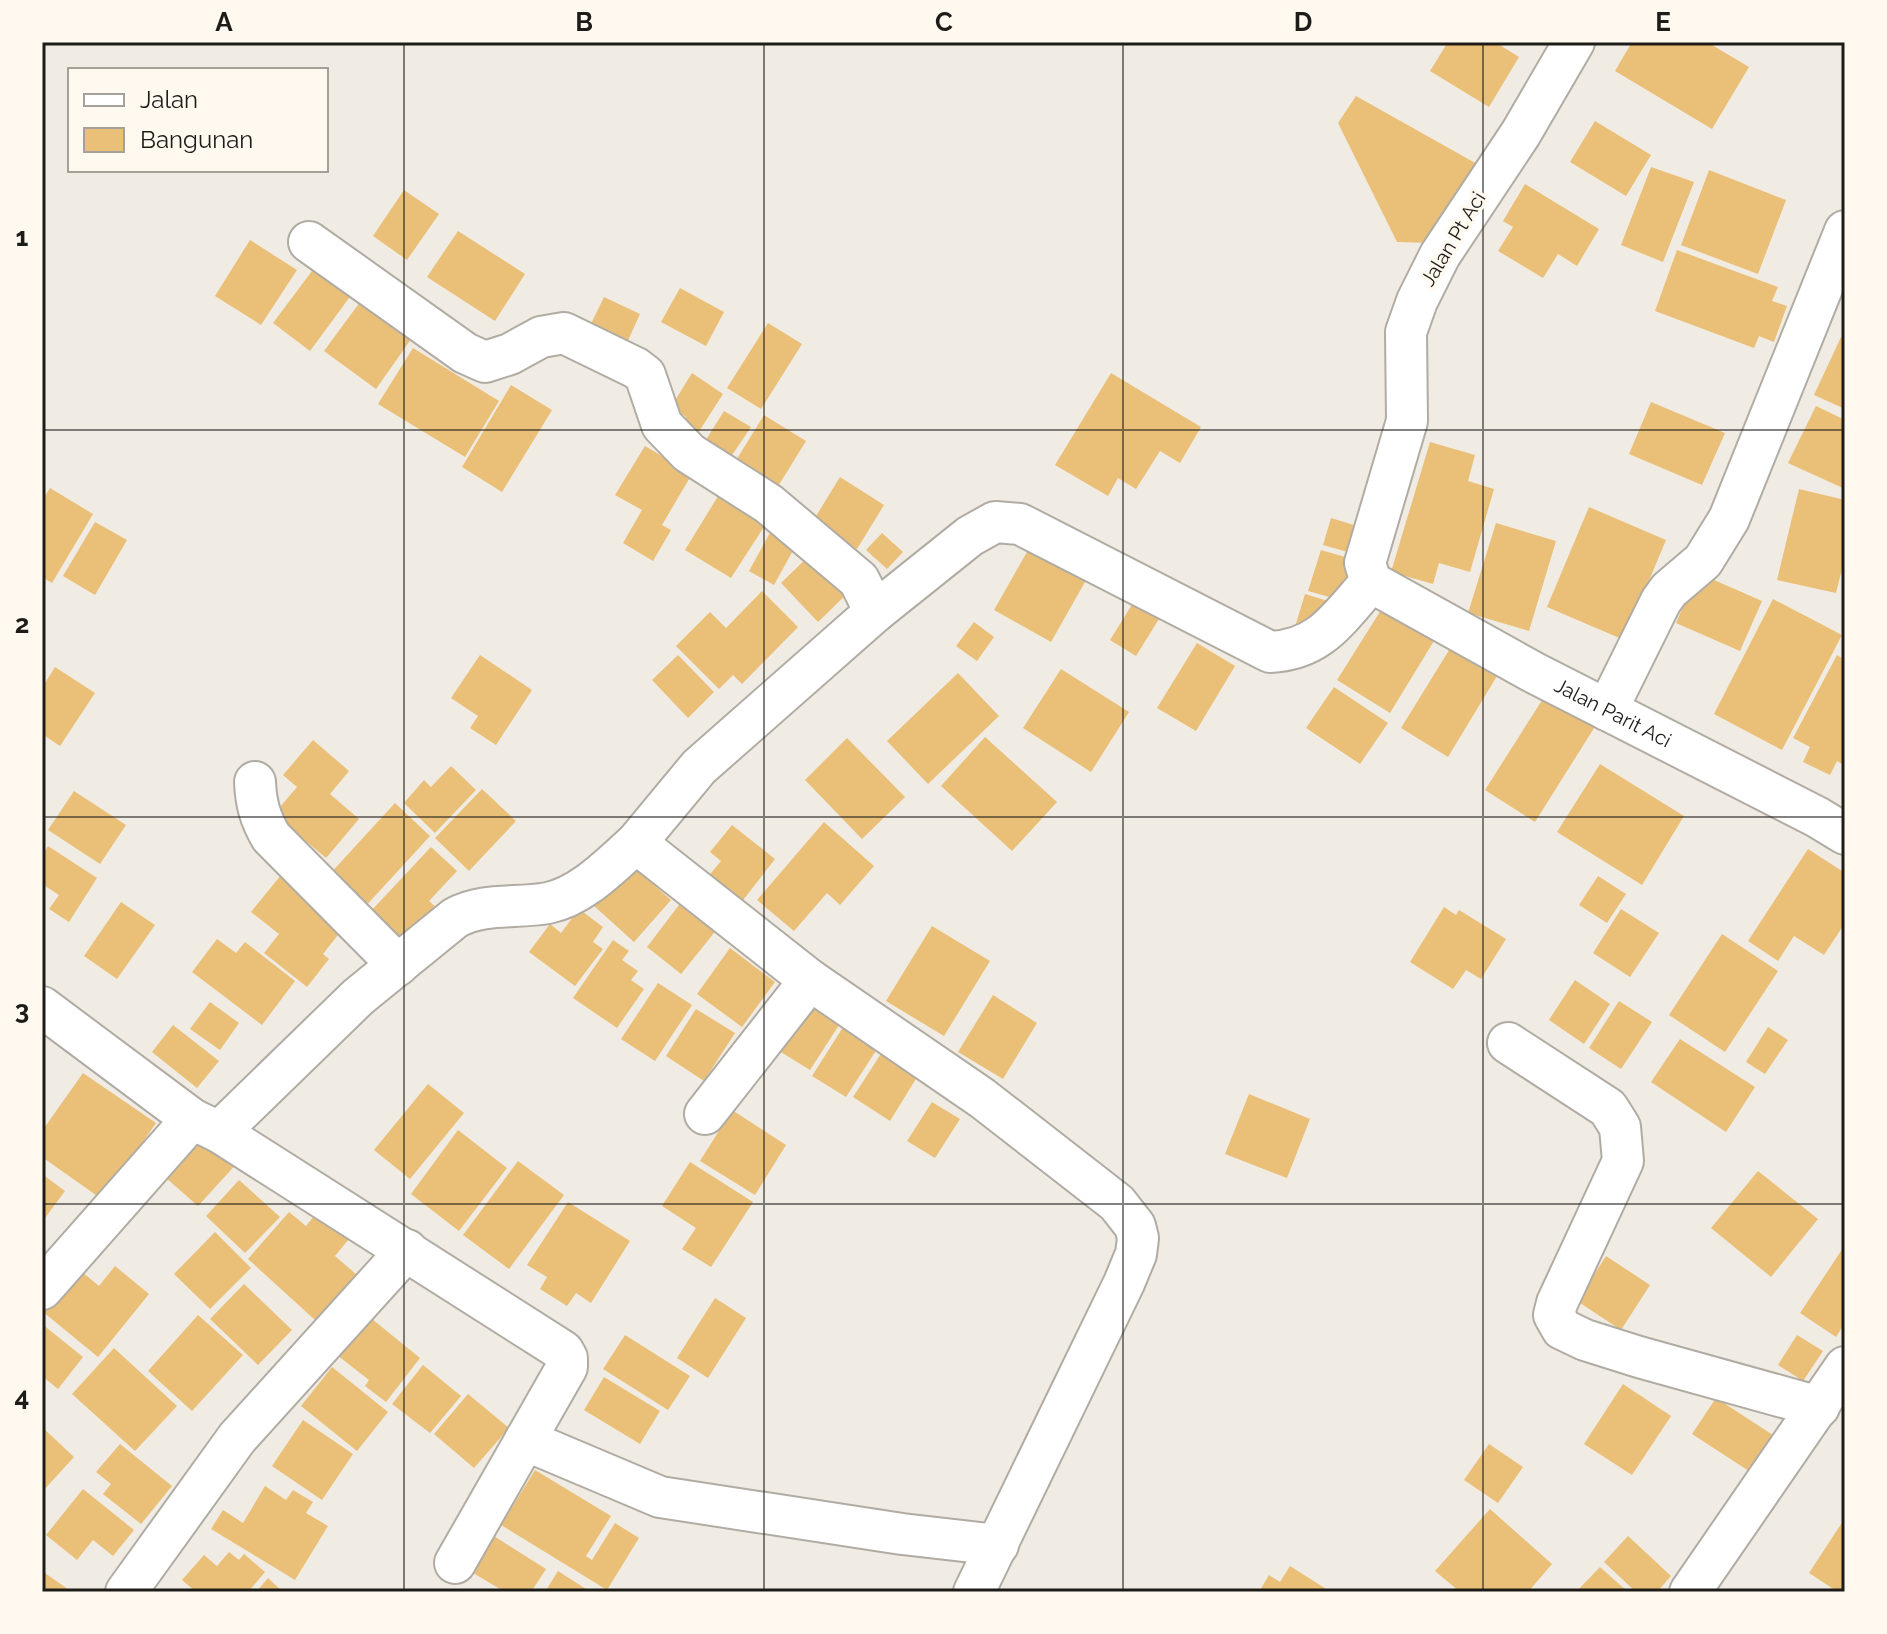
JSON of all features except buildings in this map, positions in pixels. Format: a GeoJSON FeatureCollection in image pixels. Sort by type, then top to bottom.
{"type":"FeatureCollection","features":[{"type":"Feature","properties":{"kind":"street","name":"Jalan Pt Aci"},"geometry":{"type":"LineString","coordinates":[[1377,585],[1365,563],[1407,421],[1406,332],[1417,301],[1440,255],[1521,133],[1574,42]]}},
{"type":"Feature","properties":{"kind":"street"},"geometry":{"type":"LineString","coordinates":[[1607,710],[1661,601],[1669,590],[1703,561],[1729,519],[1845,231]]}},
{"type":"Feature","properties":{"kind":"street"},"geometry":{"type":"LineString","coordinates":[[309,242],[465,353],[485,362],[510,354],[541,337],[564,333],[636,368],[645,375],[662,425],[689,453],[769,504],[859,580],[875,612]]}},
{"type":"Feature","properties":{"kind":"street"},"geometry":{"type":"LineString","coordinates":[[42,1289],[205,1125],[455,918],[469,911],[548,903],[573,894],[636,843],[699,767],[875,612],[970,536],[995,522],[1020,524],[1270,652],[1292,651],[1309,645],[1377,585]]}},
{"type":"Feature","properties":{"kind":"street","name":"Jalan Parit Aci"},"geometry":{"type":"LineString","coordinates":[[1377,585],[1531,671],[1845,834]]}},
{"type":"Feature","properties":{"kind":"street"},"geometry":{"type":"LineString","coordinates":[[255,782],[256,804],[271,837],[398,965]]}},
{"type":"Feature","properties":{"kind":"street"},"geometry":{"type":"LineString","coordinates":[[636,843],[810,980],[982,1098],[1117,1203],[1135,1226],[1138,1238],[1136,1254],[974,1592]]}},
{"type":"Feature","properties":{"kind":"street"},"geometry":{"type":"LineString","coordinates":[[705,1114],[810,980]]}},
{"type":"Feature","properties":{"kind":"street"},"geometry":{"type":"LineString","coordinates":[[42,1007],[205,1125],[407,1250],[566,1354],[567,1367],[455,1563]]}},
{"type":"Feature","properties":{"kind":"street"},"geometry":{"type":"LineString","coordinates":[[1508,1043],[1608,1108],[1620,1127],[1623,1161],[1557,1303],[1554,1315],[1562,1329],[1585,1340],[1639,1357],[1819,1407]]}},
{"type":"Feature","properties":{"kind":"street"},"geometry":{"type":"LineString","coordinates":[[126,1592],[237,1438],[407,1250]]}},
{"type":"Feature","properties":{"kind":"street"},"geometry":{"type":"LineString","coordinates":[[1690,1592],[1845,1367]]}},
{"type":"Feature","properties":{"kind":"street"},"geometry":{"type":"LineString","coordinates":[[525,1440],[660,1497],[902,1534],[998,1545]]}}]}
